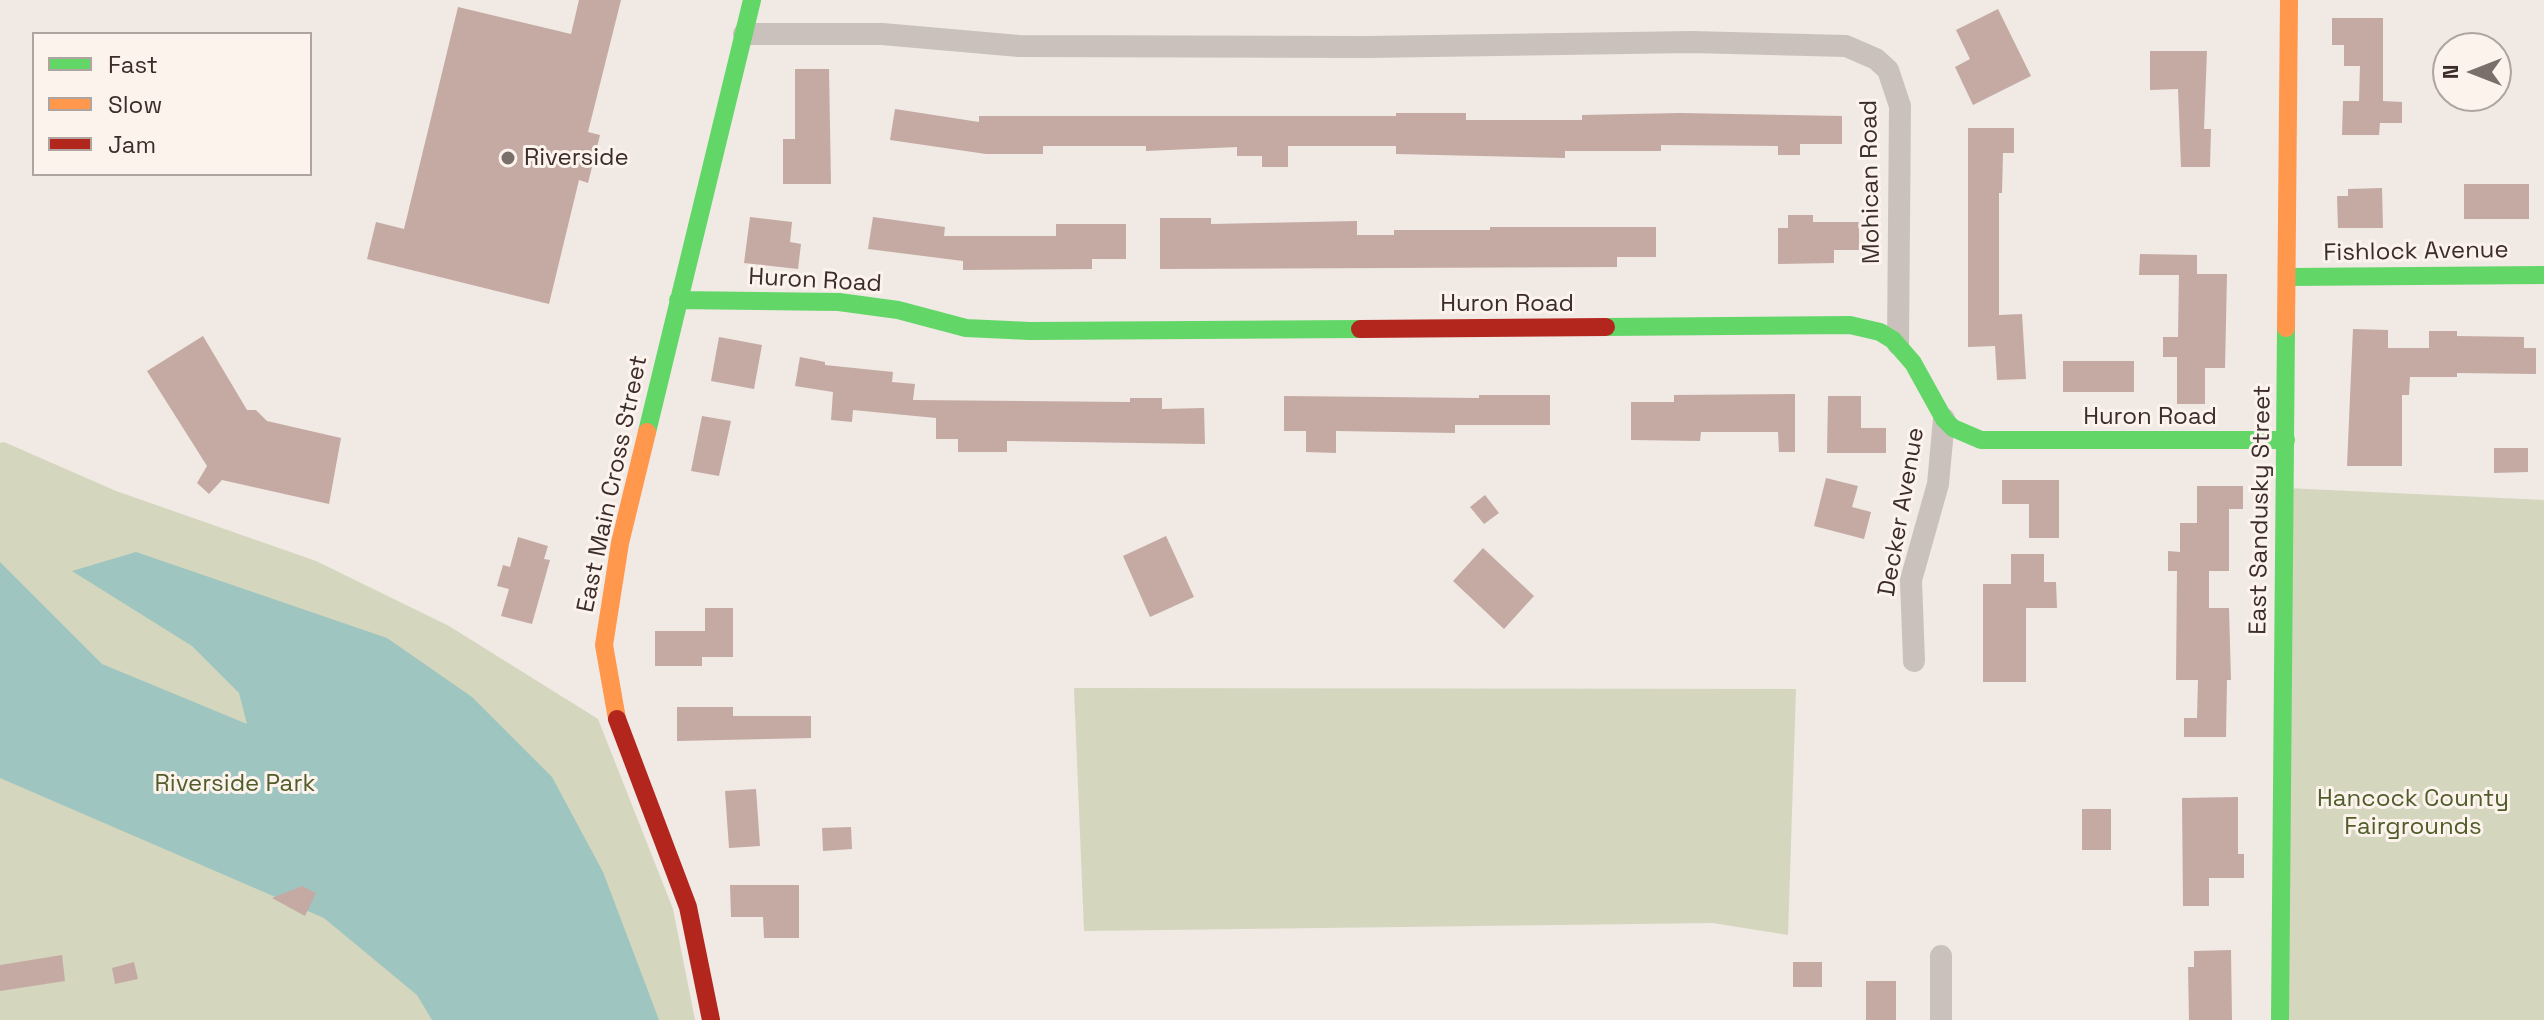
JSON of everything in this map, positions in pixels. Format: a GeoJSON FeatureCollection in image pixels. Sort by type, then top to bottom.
{"type":"FeatureCollection","features":[{"type":"Feature","properties":{"kind":"main road","name":"East Main Cross Street"},"geometry":{"type":"LineString","coordinates":[[711,1020],[688,907],[612,705],[605,660],[611,587],[752,0]]}},
{"type":"Feature","properties":{"kind":"main road","name":"East Sandusky Street"},"geometry":{"type":"LineString","coordinates":[[2280,1020],[2289,277],[2289,0]]}},
{"type":"Feature","properties":{"kind":"main road","name":"Fishlock Avenue"},"geometry":{"type":"LineString","coordinates":[[2289,277],[2544,275]]}},
{"type":"Feature","properties":{"kind":"main road","name":"Huron Road"},"geometry":{"type":"LineString","coordinates":[[678,300],[839,302],[898,310],[966,328],[1030,331],[1850,325],[1880,332],[1898,344]]}},
{"type":"Feature","properties":{"kind":"main road"},"geometry":{"type":"LineString","coordinates":[[1898,344],[1913,363],[1944,419]]}},
{"type":"Feature","properties":{"kind":"main road","name":"Huron Road"},"geometry":{"type":"LineString","coordinates":[[1944,419],[1967,435],[2011,442],[2286,440]]}},
{"type":"Feature","properties":{"kind":"street","name":"Mohican Road"},"geometry":{"type":"LineString","coordinates":[[744,34],[882,34],[1019,46],[1367,47],[1692,42],[1846,46],[1876,59],[1888,70],[1900,106],[1898,344]]}},
{"type":"Feature","properties":{"kind":"street","name":"Decker Avenue"},"geometry":{"type":"LineString","coordinates":[[1914,661],[1911,580],[1938,484],[1944,419]]}},
{"type":"Feature","properties":{"kind":"street"},"geometry":{"type":"LineString","coordinates":[[1941,956],[1941,1020]]}},
{"type":"Feature","properties":{"kind":"green space","name":"Riverside Park"},"geometry":{"type":"Polygon","coordinates":[[[4,442],[116,491],[316,561],[449,626],[598,719],[673,909],[695,1020],[0,1020],[0,443],[4,442]]]}},
{"type":"Feature","properties":{"kind":"green space","name":"Hancock County Fairgrounds"},"geometry":{"type":"Polygon","coordinates":[[[2285,488],[2544,500],[2544,1020],[2280,1020],[2285,488]]]}},
{"type":"Feature","properties":{"kind":"green space"},"geometry":{"type":"Polygon","coordinates":[[[1074,688],[1796,689],[1788,935],[1713,923],[1084,931],[1074,688]]]}},
{"type":"Feature","properties":{"kind":"water"},"geometry":{"type":"Polygon","coordinates":[[[136,552],[387,638],[472,697],[552,777],[603,872],[659,1020],[432,1020],[417,995],[324,918],[0,778],[0,562],[102,664],[247,724],[239,693],[192,646],[72,571],[136,552]]]}},
{"type":"Feature","properties":{"kind":"building","name":"Riverside"},"geometry":{"type":"Polygon","coordinates":[[[579,0],[621,0],[588,132],[600,135],[588,183],[579,180],[549,304],[367,259],[376,222],[404,229],[458,7],[571,34],[579,0]]]}},
{"type":"Feature","properties":{"kind":"building"},"geometry":{"type":"Polygon","coordinates":[[[1998,9],[2031,76],[1973,105],[1955,67],[1970,59],[1956,30],[1998,9]]]}},
{"type":"Feature","properties":{"kind":"building"},"geometry":{"type":"Polygon","coordinates":[[[2332,18],[2383,18],[2383,101],[2402,102],[2402,123],[2380,123],[2379,135],[2342,135],[2343,101],[2359,101],[2360,66],[2344,66],[2344,45],[2332,45],[2332,18]]]}},
{"type":"Feature","properties":{"kind":"building"},"geometry":{"type":"Polygon","coordinates":[[[2150,51],[2207,51],[2204,129],[2211,129],[2210,167],[2181,167],[2178,89],[2150,90],[2150,51]]]}},
{"type":"Feature","properties":{"kind":"building"},"geometry":{"type":"Polygon","coordinates":[[[795,69],[829,69],[831,184],[783,184],[783,139],[795,139],[795,69]]]}},
{"type":"Feature","properties":{"kind":"building"},"geometry":{"type":"Polygon","coordinates":[[[895,109],[979,122],[979,116],[1396,116],[1396,113],[1466,113],[1466,120],[1582,120],[1582,115],[1680,113],[1842,116],[1842,144],[1800,144],[1800,155],[1778,155],[1778,146],[1661,145],[1661,151],[1565,151],[1565,158],[1396,154],[1396,146],[1288,146],[1288,167],[1262,167],[1262,156],[1237,156],[1237,147],[1146,151],[1146,146],[1043,146],[1043,154],[986,154],[890,140],[895,109]]]}},
{"type":"Feature","properties":{"kind":"building"},"geometry":{"type":"Polygon","coordinates":[[[1968,128],[2014,128],[2014,153],[2003,153],[2002,193],[1999,193],[1999,315],[2022,314],[2026,379],[1997,380],[1995,346],[1968,347],[1968,128]]]}},
{"type":"Feature","properties":{"kind":"building"},"geometry":{"type":"Polygon","coordinates":[[[2464,184],[2529,184],[2529,219],[2464,219],[2464,184]]]}},
{"type":"Feature","properties":{"kind":"building"},"geometry":{"type":"Polygon","coordinates":[[[2382,188],[2383,228],[2338,228],[2337,196],[2348,196],[2348,189],[2382,188]]]}},
{"type":"Feature","properties":{"kind":"building"},"geometry":{"type":"Polygon","coordinates":[[[1788,215],[1813,215],[1813,222],[1859,222],[1859,250],[1834,250],[1834,263],[1778,264],[1778,228],[1788,228],[1788,215]]]}},
{"type":"Feature","properties":{"kind":"building"},"geometry":{"type":"Polygon","coordinates":[[[750,217],[792,222],[790,242],[801,244],[798,269],[744,263],[750,217]]]}},
{"type":"Feature","properties":{"kind":"building"},"geometry":{"type":"Polygon","coordinates":[[[873,217],[945,227],[944,236],[1056,236],[1056,224],[1126,224],[1126,259],[1092,259],[1092,269],[963,270],[963,261],[868,249],[873,217]]]}},
{"type":"Feature","properties":{"kind":"building"},"geometry":{"type":"Polygon","coordinates":[[[1160,218],[1211,218],[1211,224],[1357,221],[1357,235],[1394,235],[1394,230],[1490,230],[1490,227],[1656,227],[1656,257],[1617,257],[1617,267],[1160,269],[1160,218]]]}},
{"type":"Feature","properties":{"kind":"building"},"geometry":{"type":"Polygon","coordinates":[[[2140,254],[2197,255],[2197,274],[2227,274],[2225,368],[2205,368],[2205,404],[2177,404],[2177,357],[2163,357],[2163,337],[2178,337],[2179,275],[2139,275],[2140,254]]]}},
{"type":"Feature","properties":{"kind":"building"},"geometry":{"type":"Polygon","coordinates":[[[2353,329],[2388,330],[2388,348],[2429,348],[2429,331],[2457,331],[2457,336],[2524,337],[2524,348],[2536,348],[2536,374],[2457,373],[2457,377],[2410,377],[2409,395],[2402,395],[2402,466],[2347,466],[2353,329]]]}},
{"type":"Feature","properties":{"kind":"building"},"geometry":{"type":"Polygon","coordinates":[[[203,336],[247,410],[256,410],[267,421],[341,438],[329,504],[222,480],[209,494],[197,483],[207,466],[147,371],[203,336]]]}},
{"type":"Feature","properties":{"kind":"building"},"geometry":{"type":"Polygon","coordinates":[[[719,337],[762,345],[754,389],[711,381],[719,337]]]}},
{"type":"Feature","properties":{"kind":"building"},"geometry":{"type":"Polygon","coordinates":[[[800,357],[825,362],[825,365],[893,372],[892,382],[915,384],[913,400],[1130,402],[1130,398],[1162,398],[1162,409],[1204,408],[1205,444],[1007,441],[1007,452],[958,452],[958,439],[936,439],[936,418],[853,410],[852,422],[831,420],[833,392],[795,386],[800,357]]]}},
{"type":"Feature","properties":{"kind":"building"},"geometry":{"type":"Polygon","coordinates":[[[2063,361],[2134,361],[2134,392],[2063,392],[2063,361]]]}},
{"type":"Feature","properties":{"kind":"building"},"geometry":{"type":"Polygon","coordinates":[[[1795,394],[1795,452],[1779,452],[1778,432],[1701,432],[1700,441],[1631,440],[1631,402],[1674,402],[1674,395],[1795,394]]]}},
{"type":"Feature","properties":{"kind":"building"},"geometry":{"type":"Polygon","coordinates":[[[1479,395],[1550,395],[1550,425],[1455,425],[1455,433],[1336,431],[1336,453],[1306,452],[1306,431],[1284,431],[1284,396],[1479,398],[1479,395]]]}},
{"type":"Feature","properties":{"kind":"building"},"geometry":{"type":"Polygon","coordinates":[[[1828,396],[1861,396],[1861,428],[1886,428],[1886,453],[1827,453],[1828,396]]]}},
{"type":"Feature","properties":{"kind":"building"},"geometry":{"type":"Polygon","coordinates":[[[702,416],[731,421],[719,476],[691,471],[702,416]]]}},
{"type":"Feature","properties":{"kind":"building"},"geometry":{"type":"Polygon","coordinates":[[[2494,448],[2528,448],[2528,472],[2494,473],[2494,448]]]}},
{"type":"Feature","properties":{"kind":"building"},"geometry":{"type":"Polygon","coordinates":[[[1826,478],[1858,486],[1852,507],[1871,512],[1864,539],[1814,526],[1826,478]]]}},
{"type":"Feature","properties":{"kind":"building"},"geometry":{"type":"Polygon","coordinates":[[[2002,480],[2059,480],[2059,538],[2029,538],[2029,504],[2002,504],[2002,480]]]}},
{"type":"Feature","properties":{"kind":"building"},"geometry":{"type":"Polygon","coordinates":[[[2197,486],[2243,486],[2243,509],[2229,509],[2229,571],[2209,571],[2209,608],[2229,608],[2231,680],[2227,680],[2226,737],[2184,737],[2184,718],[2197,718],[2198,680],[2176,680],[2177,571],[2168,571],[2168,551],[2180,552],[2180,523],[2197,523],[2197,486]]]}},
{"type":"Feature","properties":{"kind":"building"},"geometry":{"type":"Polygon","coordinates":[[[1485,495],[1499,513],[1484,524],[1470,507],[1485,495]]]}},
{"type":"Feature","properties":{"kind":"building"},"geometry":{"type":"Polygon","coordinates":[[[1166,536],[1194,597],[1150,617],[1123,556],[1166,536]]]}},
{"type":"Feature","properties":{"kind":"building"},"geometry":{"type":"Polygon","coordinates":[[[518,537],[548,546],[544,559],[550,560],[532,624],[501,616],[509,589],[497,586],[503,565],[510,567],[518,537]]]}},
{"type":"Feature","properties":{"kind":"building"},"geometry":{"type":"Polygon","coordinates":[[[1483,548],[1534,596],[1504,629],[1453,581],[1483,548]]]}},
{"type":"Feature","properties":{"kind":"building"},"geometry":{"type":"Polygon","coordinates":[[[2011,554],[2044,554],[2044,582],[2056,582],[2057,608],[2026,608],[2026,682],[1983,682],[1983,584],[2011,584],[2011,554]]]}},
{"type":"Feature","properties":{"kind":"building"},"geometry":{"type":"Polygon","coordinates":[[[705,608],[733,608],[733,657],[702,657],[702,666],[655,666],[655,631],[705,631],[705,608]]]}},
{"type":"Feature","properties":{"kind":"building"},"geometry":{"type":"Polygon","coordinates":[[[677,707],[733,707],[733,716],[811,716],[811,738],[677,741],[677,707]]]}},
{"type":"Feature","properties":{"kind":"building"},"geometry":{"type":"Polygon","coordinates":[[[756,789],[760,846],[729,848],[725,791],[756,789]]]}},
{"type":"Feature","properties":{"kind":"building"},"geometry":{"type":"Polygon","coordinates":[[[2238,797],[2238,854],[2244,854],[2244,878],[2209,878],[2209,906],[2183,906],[2182,798],[2238,797]]]}},
{"type":"Feature","properties":{"kind":"building"},"geometry":{"type":"Polygon","coordinates":[[[2082,809],[2111,809],[2111,850],[2082,850],[2082,809]]]}},
{"type":"Feature","properties":{"kind":"building"},"geometry":{"type":"Polygon","coordinates":[[[851,827],[852,849],[823,851],[822,828],[851,827]]]}},
{"type":"Feature","properties":{"kind":"building"},"geometry":{"type":"Polygon","coordinates":[[[730,885],[799,885],[799,938],[764,938],[763,917],[731,917],[730,885]]]}},
{"type":"Feature","properties":{"kind":"building"},"geometry":{"type":"Polygon","coordinates":[[[302,886],[316,893],[305,916],[272,898],[302,886]]]}},
{"type":"Feature","properties":{"kind":"building"},"geometry":{"type":"Polygon","coordinates":[[[2231,950],[2232,1020],[2189,1020],[2188,967],[2194,967],[2194,951],[2231,950]]]}},
{"type":"Feature","properties":{"kind":"building"},"geometry":{"type":"Polygon","coordinates":[[[62,955],[65,981],[0,991],[0,965],[62,955]]]}},
{"type":"Feature","properties":{"kind":"building"},"geometry":{"type":"Polygon","coordinates":[[[134,962],[138,979],[115,984],[112,968],[134,962]]]}},
{"type":"Feature","properties":{"kind":"building"},"geometry":{"type":"Polygon","coordinates":[[[1793,962],[1822,962],[1822,987],[1793,987],[1793,962]]]}},
{"type":"Feature","properties":{"kind":"building"},"geometry":{"type":"Polygon","coordinates":[[[1866,981],[1896,981],[1896,1020],[1866,1020],[1866,981]]]}},
{"type":"Feature","properties":{"kind":"traffic: fast"},"geometry":{"type":"LineString","coordinates":[[647,432],[752,0]]}},
{"type":"Feature","properties":{"kind":"traffic: fast"},"geometry":{"type":"LineString","coordinates":[[2289,277],[2544,275]]}},
{"type":"Feature","properties":{"kind":"traffic: fast"},"geometry":{"type":"LineString","coordinates":[[678,300],[839,302],[898,310],[966,328],[1030,331],[1360,329]]}},
{"type":"Feature","properties":{"kind":"traffic: fast"},"geometry":{"type":"LineString","coordinates":[[1606,327],[1850,325],[1880,332],[1893,340],[1913,363],[1944,419],[1953,428],[1981,440],[2286,440]]}},
{"type":"Feature","properties":{"kind":"traffic: fast"},"geometry":{"type":"LineString","coordinates":[[2280,1020],[2286,328]]}},
{"type":"Feature","properties":{"kind":"traffic: slow"},"geometry":{"type":"LineString","coordinates":[[2286,328],[2289,0]]}},
{"type":"Feature","properties":{"kind":"traffic: slow"},"geometry":{"type":"LineString","coordinates":[[617,719],[604,645],[620,543],[647,432]]}},
{"type":"Feature","properties":{"kind":"traffic: jam"},"geometry":{"type":"LineString","coordinates":[[1360,329],[1606,327]]}},
{"type":"Feature","properties":{"kind":"traffic: jam"},"geometry":{"type":"LineString","coordinates":[[617,719],[688,907],[711,1020]]}},
{"type":"Feature","properties":{"kind":"place","name":"Riverside"},"geometry":{"type":"Point","coordinates":[508,158]}}]}
